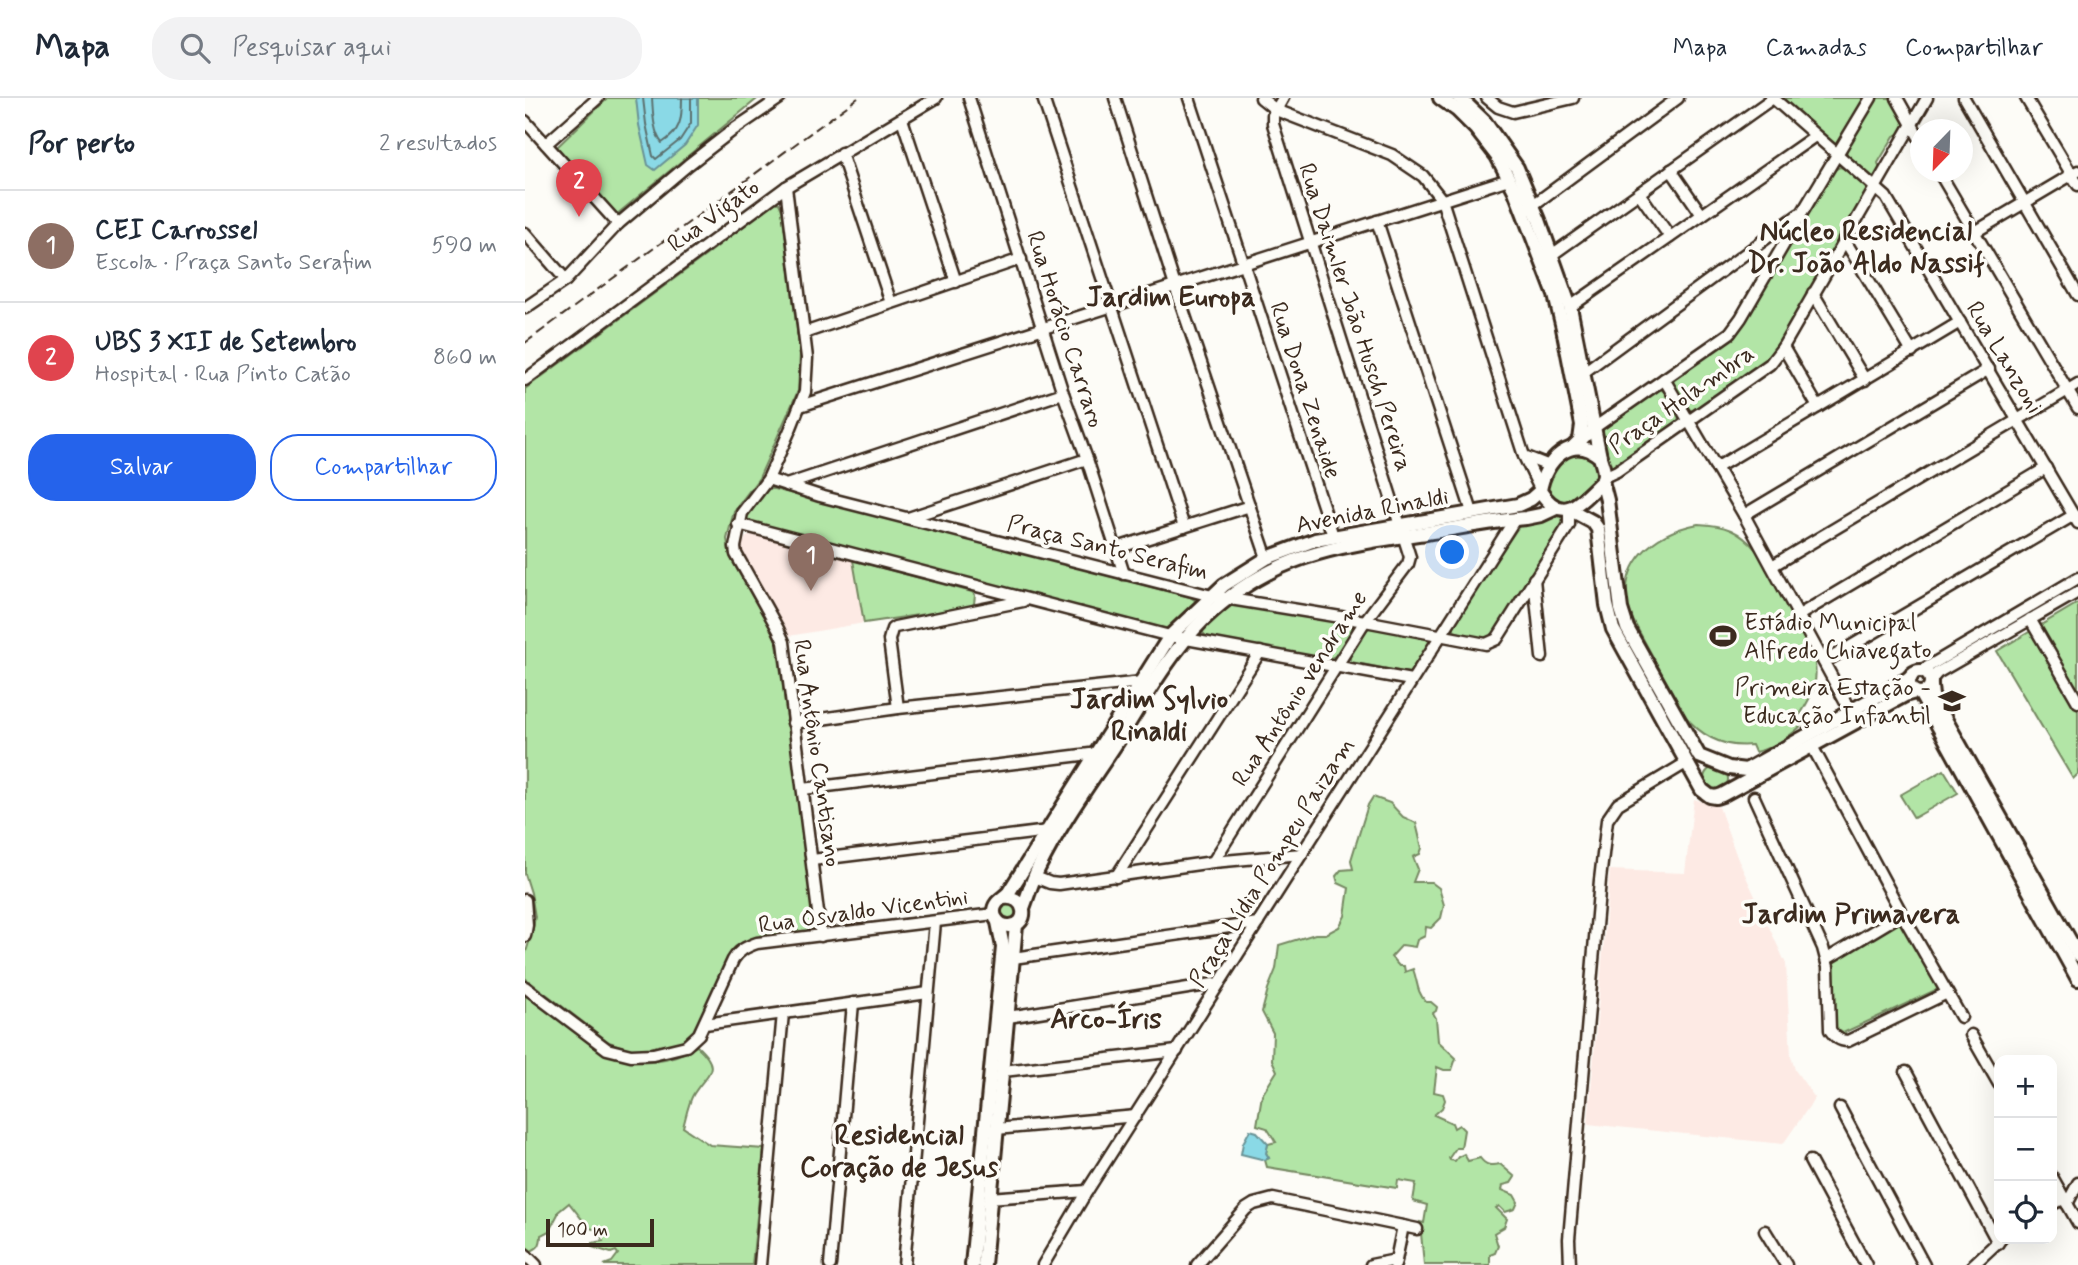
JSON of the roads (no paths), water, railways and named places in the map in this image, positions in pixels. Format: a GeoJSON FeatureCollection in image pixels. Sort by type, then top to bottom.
{"type":"FeatureCollection","features":[{"type":"Feature","properties":{"kind":"main road"},"geometry":{"type":"LineString","coordinates":[[1440,98],[1476,129],[1497,156],[1553,254],[1570,307],[1584,372],[1607,500],[1623,619],[1699,756],[1729,768],[1746,770],[1853,717],[1924,688]]}},
{"type":"Feature","properties":{"kind":"main road"},"geometry":{"type":"LineString","coordinates":[[1460,98],[1484,121],[1517,168],[1561,318],[1582,425],[1575,446]]}},
{"type":"Feature","properties":{"kind":"main road"},"geometry":{"type":"LineString","coordinates":[[1600,457],[1585,447],[1575,446],[1566,450],[1549,466],[1540,490],[1548,502],[1593,522],[1598,528],[1611,623],[1704,793],[1716,797],[1728,792],[1812,746],[1915,675],[1926,673],[1924,688],[2078,979]]}},
{"type":"Feature","properties":{"kind":"main road","name":"Avenida Rinaldi"},"geometry":{"type":"LineString","coordinates":[[1003,898],[1098,753],[1170,636],[1212,596],[1238,576],[1267,558],[1298,545],[1333,536],[1541,515],[1580,503],[1603,480]]}},
{"type":"Feature","properties":{"kind":"main road","name":"Avenida Rinaldi"},"geometry":{"type":"LineString","coordinates":[[1023,908],[1035,877],[1061,829],[1164,668],[1187,638],[1228,597],[1264,573],[1303,556],[1472,512],[1518,505],[1531,499],[1540,490]]}},
{"type":"Feature","properties":{"kind":"main road"},"geometry":{"type":"LineString","coordinates":[[1915,675],[1909,684],[1924,688],[1932,696],[2078,955]]}},
{"type":"Feature","properties":{"kind":"main road"},"geometry":{"type":"LineString","coordinates":[[1697,783],[1698,775],[1711,762]]}},
{"type":"Feature","properties":{"kind":"main road"},"geometry":{"type":"LineString","coordinates":[[1728,792],[1733,782],[1729,768]]}},
{"type":"Feature","properties":{"kind":"main road"},"geometry":{"type":"LineString","coordinates":[[972,1265],[991,1132],[1002,1017],[1016,925],[1022,918],[1023,908],[1013,898],[1003,898],[996,904],[996,918],[1003,947],[1002,1017],[1003,1071],[991,1132],[984,1265]]}},
{"type":"Feature","properties":{"kind":"main road"},"geometry":{"type":"LineString","coordinates":[[996,918],[1007,926],[1016,925]]}},
{"type":"Feature","properties":{"kind":"street"},"geometry":{"type":"LineString","coordinates":[[546,144],[598,98]]}},
{"type":"Feature","properties":{"kind":"street"},"geometry":{"type":"LineString","coordinates":[[525,309],[566,280],[618,224],[697,158],[767,103],[780,98]]}},
{"type":"Feature","properties":{"kind":"street","name":"Rua Vigato"},"geometry":{"type":"LineString","coordinates":[[525,380],[786,187],[936,98]]}},
{"type":"Feature","properties":{"kind":"street","name":"Rua Horácio Carraro"},"geometry":{"type":"LineString","coordinates":[[969,98],[1063,393],[1117,548],[1123,574]]}},
{"type":"Feature","properties":{"kind":"street"},"geometry":{"type":"LineString","coordinates":[[1043,98],[1184,527]]}},
{"type":"Feature","properties":{"kind":"street"},"geometry":{"type":"LineString","coordinates":[[1115,98],[1267,558]]}},
{"type":"Feature","properties":{"kind":"street","name":"Rua Dona Zenaide"},"geometry":{"type":"LineString","coordinates":[[1189,98],[1333,536]]}},
{"type":"Feature","properties":{"kind":"street"},"geometry":{"type":"LineString","coordinates":[[1261,98],[1276,110],[1392,155],[1423,176],[1442,200],[1524,456],[1540,490]]}},
{"type":"Feature","properties":{"kind":"street"},"geometry":{"type":"LineString","coordinates":[[1276,110],[1283,98]]}},
{"type":"Feature","properties":{"kind":"street"},"geometry":{"type":"LineString","coordinates":[[1487,98],[1498,107],[1513,112],[1573,98]]}},
{"type":"Feature","properties":{"kind":"street"},"geometry":{"type":"LineString","coordinates":[[1528,208],[1678,98]]}},
{"type":"Feature","properties":{"kind":"street"},"geometry":{"type":"LineString","coordinates":[[1553,254],[1773,98]]}},
{"type":"Feature","properties":{"kind":"street","name":"Rua Lanzoni"},"geometry":{"type":"LineString","coordinates":[[1773,98],[1886,197],[2076,519]]}},
{"type":"Feature","properties":{"kind":"street","name":"Praça Holambra"},"geometry":{"type":"LineString","coordinates":[[1575,446],[1594,428],[1725,338],[1736,327],[1871,98]]}},
{"type":"Feature","properties":{"kind":"street"},"geometry":{"type":"LineString","coordinates":[[1897,98],[1910,121]]}},
{"type":"Feature","properties":{"kind":"street","name":"Praça Holambra"},"geometry":{"type":"LineString","coordinates":[[1914,119],[1927,98]]}},
{"type":"Feature","properties":{"kind":"street"},"geometry":{"type":"LineString","coordinates":[[1964,98],[2078,295]]}},
{"type":"Feature","properties":{"kind":"street"},"geometry":{"type":"LineString","coordinates":[[2026,98],[2075,173],[2078,185]]}},
{"type":"Feature","properties":{"kind":"street","name":"Rua Daimler João Husch Pereira"},"geometry":{"type":"LineString","coordinates":[[1276,110],[1273,124],[1402,530]]}},
{"type":"Feature","properties":{"kind":"street"},"geometry":{"type":"LineString","coordinates":[[902,119],[956,282]]}},
{"type":"Feature","properties":{"kind":"street"},"geometry":{"type":"LineString","coordinates":[[525,121],[618,224]]}},
{"type":"Feature","properties":{"kind":"street","name":"Praça Holambra"},"geometry":{"type":"LineString","coordinates":[[1603,480],[1770,364],[1783,347],[1910,125]]}},
{"type":"Feature","properties":{"kind":"street"},"geometry":{"type":"LineString","coordinates":[[1570,307],[1815,136]]}},
{"type":"Feature","properties":{"kind":"street"},"geometry":{"type":"LineString","coordinates":[[841,153],[891,303]]}},
{"type":"Feature","properties":{"kind":"street"},"geometry":{"type":"LineString","coordinates":[[1671,170],[1702,215]]}},
{"type":"Feature","properties":{"kind":"street"},"geometry":{"type":"LineString","coordinates":[[1975,232],[2075,173]]}},
{"type":"Feature","properties":{"kind":"street"},"geometry":{"type":"LineString","coordinates":[[800,406],[1509,179]]}},
{"type":"Feature","properties":{"kind":"street"},"geometry":{"type":"LineString","coordinates":[[1945,182],[2078,408]]}},
{"type":"Feature","properties":{"kind":"street"},"geometry":{"type":"LineString","coordinates":[[786,187],[804,333],[807,366],[805,392],[768,478],[746,505],[738,524],[1170,636],[1411,680]]}},
{"type":"Feature","properties":{"kind":"street"},"geometry":{"type":"LineString","coordinates":[[1639,193],[1670,237]]}},
{"type":"Feature","properties":{"kind":"street"},"geometry":{"type":"LineString","coordinates":[[1584,372],[1802,213]]}},
{"type":"Feature","properties":{"kind":"street"},"geometry":{"type":"LineString","coordinates":[[1377,221],[1472,512]]}},
{"type":"Feature","properties":{"kind":"street"},"geometry":{"type":"LineString","coordinates":[[525,233],[566,280]]}},
{"type":"Feature","properties":{"kind":"street"},"geometry":{"type":"LineString","coordinates":[[1844,239],[1912,352]]}},
{"type":"Feature","properties":{"kind":"street"},"geometry":{"type":"LineString","coordinates":[[804,333],[1021,260]]}},
{"type":"Feature","properties":{"kind":"street"},"geometry":{"type":"LineString","coordinates":[[1813,293],[1865,380]]}},
{"type":"Feature","properties":{"kind":"street"},"geometry":{"type":"LineString","coordinates":[[1716,468],[1960,322]]}},
{"type":"Feature","properties":{"kind":"street"},"geometry":{"type":"LineString","coordinates":[[1783,347],[1818,407]]}},
{"type":"Feature","properties":{"kind":"street"},"geometry":{"type":"LineString","coordinates":[[1744,515],[1989,369]]}},
{"type":"Feature","properties":{"kind":"street"},"geometry":{"type":"LineString","coordinates":[[1664,379],[1744,515],[1853,717]]}},
{"type":"Feature","properties":{"kind":"street"},"geometry":{"type":"LineString","coordinates":[[1772,566],[2078,384]]}},
{"type":"Feature","properties":{"kind":"street"},"geometry":{"type":"LineString","coordinates":[[786,485],[1063,393]]}},
{"type":"Feature","properties":{"kind":"street"},"geometry":{"type":"LineString","coordinates":[[1524,456],[1549,466]]}},
{"type":"Feature","properties":{"kind":"street"},"geometry":{"type":"LineString","coordinates":[[908,519],[1087,459]]}},
{"type":"Feature","properties":{"kind":"street"},"geometry":{"type":"LineString","coordinates":[[1799,615],[2046,468]]}},
{"type":"Feature","properties":{"kind":"street"},"geometry":{"type":"LineString","coordinates":[[819,475],[820,496]]}},
{"type":"Feature","properties":{"kind":"street","name":"Praça Santo Serafim"},"geometry":{"type":"LineString","coordinates":[[768,478],[820,496],[1212,596],[1486,644],[1494,641],[1534,579]]}},
{"type":"Feature","properties":{"kind":"street"},"geometry":{"type":"LineString","coordinates":[[945,527],[943,518],[947,506]]}},
{"type":"Feature","properties":{"kind":"street"},"geometry":{"type":"LineString","coordinates":[[1117,548],[1250,506]]}},
{"type":"Feature","properties":{"kind":"street"},"geometry":{"type":"LineString","coordinates":[[1542,657],[1534,579],[1569,525],[1562,508]]}},
{"type":"Feature","properties":{"kind":"street","name":"Praça Lídia Pompeu Paizam"},"geometry":{"type":"LineString","coordinates":[[1043,1265],[1087,1191],[1515,519]]}},
{"type":"Feature","properties":{"kind":"street"},"geometry":{"type":"LineString","coordinates":[[1824,662],[2076,519]]}},
{"type":"Feature","properties":{"kind":"street","name":"Rua Antônio Cantisano"},"geometry":{"type":"LineString","coordinates":[[738,524],[736,554],[784,642],[821,936]]}},
{"type":"Feature","properties":{"kind":"street","name":"Rua Antônio vendrame"},"geometry":{"type":"LineString","coordinates":[[1213,862],[1365,621],[1408,564],[1410,556],[1402,530]]}},
{"type":"Feature","properties":{"kind":"street"},"geometry":{"type":"LineString","coordinates":[[1915,675],[2078,579]]}},
{"type":"Feature","properties":{"kind":"street"},"geometry":{"type":"LineString","coordinates":[[1924,688],[1937,673],[2078,592]]}},
{"type":"Feature","properties":{"kind":"street"},"geometry":{"type":"LineString","coordinates":[[898,708],[889,640],[895,626],[1027,600]]}},
{"type":"Feature","properties":{"kind":"street"},"geometry":{"type":"LineString","coordinates":[[2030,619],[2078,702]]}},
{"type":"Feature","properties":{"kind":"street"},"geometry":{"type":"LineString","coordinates":[[1116,877],[1259,652]]}},
{"type":"Feature","properties":{"kind":"street"},"geometry":{"type":"LineString","coordinates":[[793,723],[898,708],[1142,682]]}},
{"type":"Feature","properties":{"kind":"street"},"geometry":{"type":"LineString","coordinates":[[1812,746],[1961,1017]]}},
{"type":"Feature","properties":{"kind":"street"},"geometry":{"type":"LineString","coordinates":[[803,789],[1098,753]]}},
{"type":"Feature","properties":{"kind":"street"},"geometry":{"type":"LineString","coordinates":[[1570,1265],[1569,1239],[1607,820],[1618,804],[1686,762]]}},
{"type":"Feature","properties":{"kind":"street"},"geometry":{"type":"LineString","coordinates":[[1754,797],[1819,936],[1827,959],[1830,1030],[1840,1041],[1848,1041],[1947,993]]}},
{"type":"Feature","properties":{"kind":"street"},"geometry":{"type":"LineString","coordinates":[[812,860],[1048,831]]}},
{"type":"Feature","properties":{"kind":"street"},"geometry":{"type":"LineString","coordinates":[[1035,877],[1059,884],[1213,862],[1302,854]]}},
{"type":"Feature","properties":{"kind":"street"},"geometry":{"type":"LineString","coordinates":[[525,900],[525,936]]}},
{"type":"Feature","properties":{"kind":"street"},"geometry":{"type":"LineString","coordinates":[[1827,959],[1902,914]]}},
{"type":"Feature","properties":{"kind":"street","name":"Rua Osvaldo Vicentini"},"geometry":{"type":"LineString","coordinates":[[525,987],[600,1044],[618,1053],[642,1055],[676,1049],[693,1042],[705,1024],[738,953],[746,947],[757,943],[935,922],[996,918]]}},
{"type":"Feature","properties":{"kind":"street"},"geometry":{"type":"LineString","coordinates":[[904,1265],[935,922]]}},
{"type":"Feature","properties":{"kind":"street"},"geometry":{"type":"LineString","coordinates":[[1013,958],[1258,923]]}},
{"type":"Feature","properties":{"kind":"street"},"geometry":{"type":"LineString","coordinates":[[1002,1017],[1219,984]]}},
{"type":"Feature","properties":{"kind":"street"},"geometry":{"type":"LineString","coordinates":[[705,1024],[928,993]]}},
{"type":"Feature","properties":{"kind":"street"},"geometry":{"type":"LineString","coordinates":[[830,1265],[853,1003]]}},
{"type":"Feature","properties":{"kind":"street"},"geometry":{"type":"LineString","coordinates":[[760,1265],[783,1013]]}},
{"type":"Feature","properties":{"kind":"street"},"geometry":{"type":"LineString","coordinates":[[1971,1035],[1994,1075]]}},
{"type":"Feature","properties":{"kind":"street"},"geometry":{"type":"LineString","coordinates":[[1003,1071],[1177,1051]]}},
{"type":"Feature","properties":{"kind":"street"},"geometry":{"type":"LineString","coordinates":[[1906,1072],[1994,1230]]}},
{"type":"Feature","properties":{"kind":"street"},"geometry":{"type":"LineString","coordinates":[[1840,1108],[1924,1265]]}},
{"type":"Feature","properties":{"kind":"street"},"geometry":{"type":"LineString","coordinates":[[991,1132],[1136,1116]]}},
{"type":"Feature","properties":{"kind":"street"},"geometry":{"type":"LineString","coordinates":[[1810,1161],[1866,1265]]}},
{"type":"Feature","properties":{"kind":"street"},"geometry":{"type":"LineString","coordinates":[[2054,1181],[2072,1209]]}},
{"type":"Feature","properties":{"kind":"street"},"geometry":{"type":"LineString","coordinates":[[2072,1209],[2078,1183]]}},
{"type":"Feature","properties":{"kind":"street"},"geometry":{"type":"LineString","coordinates":[[989,1198],[1087,1191]]}},
{"type":"Feature","properties":{"kind":"street"},"geometry":{"type":"LineString","coordinates":[[1197,1265],[1246,1209],[1262,1200],[1273,1199],[1417,1229]]}},
{"type":"Feature","properties":{"kind":"street"},"geometry":{"type":"LineString","coordinates":[[1371,1265],[1396,1263],[1403,1226]]}},
{"type":"Feature","properties":{"kind":"street"},"geometry":{"type":"LineString","coordinates":[[1765,1230],[1786,1265]]}},
{"type":"Feature","properties":{"kind":"street"},"geometry":{"type":"LineString","coordinates":[[1973,1265],[1997,1244]]}},
{"type":"Feature","properties":{"kind":"street"},"geometry":{"type":"LineString","coordinates":[[525,1254],[536,1265]]}},
{"type":"Feature","properties":{"kind":"water"},"geometry":{"type":"Polygon","coordinates":[[[636,98],[698,98],[698,125],[685,145],[655,170],[648,165],[636,98]]]}},
{"type":"Feature","properties":{"kind":"water"},"geometry":{"type":"Polygon","coordinates":[[[1250,1130],[1257,1132],[1268,1144],[1266,1153],[1269,1158],[1265,1160],[1241,1154],[1250,1130]]]}},
{"type":"Feature","properties":{"kind":"railway"},"geometry":{"type":"LineString","coordinates":[[525,343],[858,98]]}},
{"type":"Feature","properties":{"kind":"place","name":"UBS 3 XII de Setembro"},"geometry":{"type":"Point","coordinates":[579,217]}},
{"type":"Feature","properties":{"kind":"place","name":"CEI Carrossel"},"geometry":{"type":"Point","coordinates":[811,591]}},
{"type":"Feature","properties":{"kind":"place","name":"Estádio Municipal Alfredo Chiavegato"},"geometry":{"type":"Point","coordinates":[1723,636]}},
{"type":"Feature","properties":{"kind":"place","name":"Primeira Estação - Educação Infantil"},"geometry":{"type":"Point","coordinates":[1952,701]}},
{"type":"Feature","properties":{"kind":"district","name":"Núcleo Residencial Dr. João Aldo Nassif"},"geometry":{"type":"Point","coordinates":[1866,246]}},
{"type":"Feature","properties":{"kind":"district","name":"Jardim Europa"},"geometry":{"type":"Point","coordinates":[1171,296]}},
{"type":"Feature","properties":{"kind":"district","name":"Jardim Sylvio Rinaldi"},"geometry":{"type":"Point","coordinates":[1149,714]}},
{"type":"Feature","properties":{"kind":"district","name":"Jardim Primavera"},"geometry":{"type":"Point","coordinates":[1851,913]}},
{"type":"Feature","properties":{"kind":"district","name":"Arco-Íris"},"geometry":{"type":"Point","coordinates":[1106,1018]}},
{"type":"Feature","properties":{"kind":"district","name":"Residencial Coração de Jesus"},"geometry":{"type":"Point","coordinates":[899,1150]}}]}
